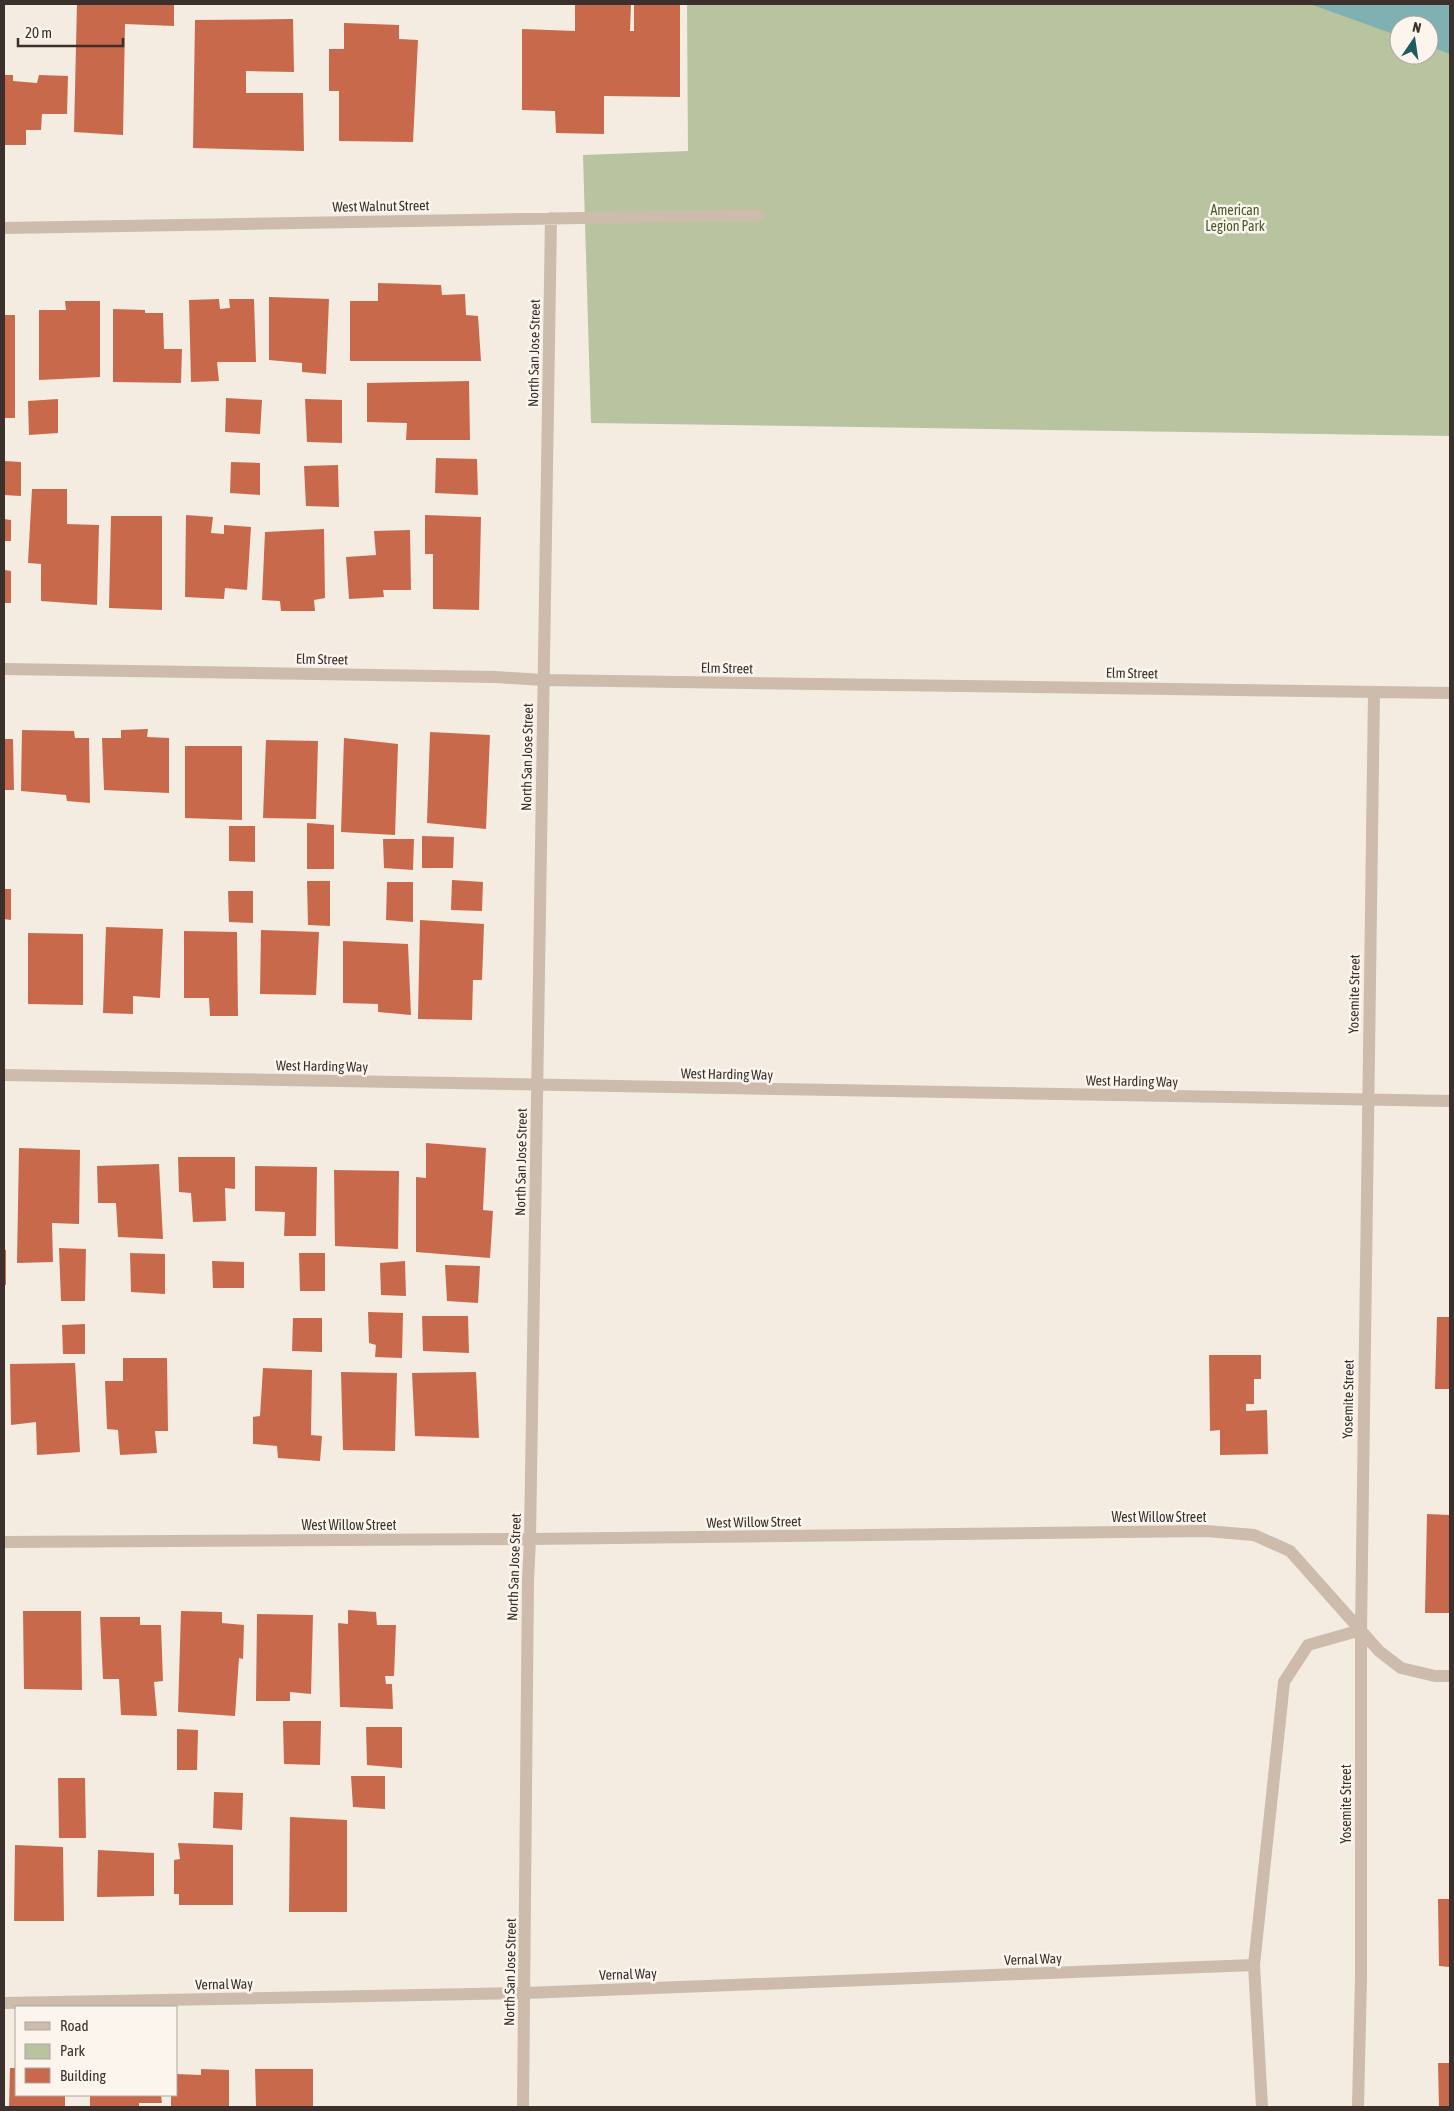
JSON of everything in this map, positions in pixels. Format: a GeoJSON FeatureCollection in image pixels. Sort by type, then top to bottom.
{"type":"FeatureCollection","features":[{"type":"Feature","properties":{"kind":"street","name":"West Walnut Street"},"geometry":{"type":"LineString","coordinates":[[4,228],[759,215]]}},
{"type":"Feature","properties":{"kind":"street","name":"North San Jose Street"},"geometry":{"type":"LineString","coordinates":[[523,2107],[528,1590],[538,1085],[550,218]]}},
{"type":"Feature","properties":{"kind":"street","name":"Elm Street"},"geometry":{"type":"LineString","coordinates":[[4,669],[495,677],[543,680],[1450,693]]}},
{"type":"Feature","properties":{"kind":"street","name":"Yosemite Street"},"geometry":{"type":"LineString","coordinates":[[1358,2107],[1361,1978],[1360,1630],[1374,692]]}},
{"type":"Feature","properties":{"kind":"street","name":"West Harding Way"},"geometry":{"type":"LineString","coordinates":[[4,1075],[1450,1101]]}},
{"type":"Feature","properties":{"kind":"street","name":"West Willow Street"},"geometry":{"type":"LineString","coordinates":[[4,1542],[530,1539],[1206,1531],[1254,1535],[1290,1551],[1379,1651],[1401,1668],[1435,1676],[1450,1676]]}},
{"type":"Feature","properties":{"kind":"street"},"geometry":{"type":"LineString","coordinates":[[1262,2107],[1254,1965],[1284,1682],[1308,1645],[1360,1630]]}},
{"type":"Feature","properties":{"kind":"street","name":"Vernal Way"},"geometry":{"type":"LineString","coordinates":[[4,2004],[525,1993],[1254,1965]]}},
{"type":"Feature","properties":{"kind":"green space","name":"American Legion Park"},"geometry":{"type":"Polygon","coordinates":[[[687,4],[1450,4],[1450,436],[591,423],[583,155],[688,151],[687,4]]]}},
{"type":"Feature","properties":{"kind":"water"},"geometry":{"type":"Polygon","coordinates":[[[1310,4],[1450,4],[1450,54],[1439,50],[1439,15],[1389,15],[1389,32],[1310,4]]]}},
{"type":"Feature","properties":{"kind":"building"},"geometry":{"type":"Polygon","coordinates":[[[77,4],[174,4],[174,26],[125,24],[123,135],[74,132],[77,4]]]}},
{"type":"Feature","properties":{"kind":"building"},"geometry":{"type":"Polygon","coordinates":[[[575,4],[631,4],[630,31],[634,31],[634,4],[680,4],[680,97],[604,96],[604,134],[556,133],[555,111],[522,110],[522,29],[575,31],[575,4]]]}},
{"type":"Feature","properties":{"kind":"building"},"geometry":{"type":"Polygon","coordinates":[[[293,19],[294,72],[246,71],[246,93],[303,93],[304,151],[193,148],[195,20],[293,19]]]}},
{"type":"Feature","properties":{"kind":"building"},"geometry":{"type":"Polygon","coordinates":[[[344,23],[399,25],[399,39],[418,40],[413,142],[339,141],[339,91],[329,91],[329,49],[344,49],[344,23]]]}},
{"type":"Feature","properties":{"kind":"building"},"geometry":{"type":"Polygon","coordinates":[[[4,75],[13,75],[13,81],[37,83],[39,75],[68,76],[67,114],[42,114],[41,130],[26,130],[26,145],[4,145],[4,75]]]}},
{"type":"Feature","properties":{"kind":"building"},"geometry":{"type":"Polygon","coordinates":[[[378,283],[441,285],[442,295],[465,294],[466,315],[478,316],[481,361],[350,361],[350,301],[378,301],[378,283]]]}},
{"type":"Feature","properties":{"kind":"building"},"geometry":{"type":"Polygon","coordinates":[[[269,297],[329,299],[326,374],[302,372],[302,363],[269,360],[269,297]]]}},
{"type":"Feature","properties":{"kind":"building"},"geometry":{"type":"Polygon","coordinates":[[[219,299],[220,309],[230,308],[229,299],[254,299],[256,362],[217,362],[219,381],[191,382],[189,300],[219,299]]]}},
{"type":"Feature","properties":{"kind":"building"},"geometry":{"type":"Polygon","coordinates":[[[65,301],[100,301],[100,377],[39,380],[39,310],[66,310],[65,301]]]}},
{"type":"Feature","properties":{"kind":"building"},"geometry":{"type":"Polygon","coordinates":[[[113,309],[145,310],[145,313],[163,313],[164,349],[182,349],[181,383],[113,382],[113,309]]]}},
{"type":"Feature","properties":{"kind":"building"},"geometry":{"type":"Polygon","coordinates":[[[4,315],[15,315],[15,418],[4,418],[4,315]]]}},
{"type":"Feature","properties":{"kind":"building"},"geometry":{"type":"Polygon","coordinates":[[[469,381],[470,440],[406,440],[407,423],[367,422],[367,383],[469,381]]]}},
{"type":"Feature","properties":{"kind":"building"},"geometry":{"type":"Polygon","coordinates":[[[226,398],[262,400],[260,434],[225,432],[226,398]]]}},
{"type":"Feature","properties":{"kind":"building"},"geometry":{"type":"Polygon","coordinates":[[[58,399],[58,433],[29,435],[28,401],[58,399]]]}},
{"type":"Feature","properties":{"kind":"building"},"geometry":{"type":"Polygon","coordinates":[[[305,399],[342,400],[342,443],[307,442],[305,399]]]}},
{"type":"Feature","properties":{"kind":"building"},"geometry":{"type":"Polygon","coordinates":[[[436,458],[477,459],[478,495],[435,493],[436,458]]]}},
{"type":"Feature","properties":{"kind":"building"},"geometry":{"type":"Polygon","coordinates":[[[4,461],[21,462],[21,496],[4,495],[4,461]]]}},
{"type":"Feature","properties":{"kind":"building"},"geometry":{"type":"Polygon","coordinates":[[[231,462],[260,463],[260,495],[230,493],[231,462]]]}},
{"type":"Feature","properties":{"kind":"building"},"geometry":{"type":"Polygon","coordinates":[[[338,465],[339,507],[306,506],[304,466],[338,465]]]}},
{"type":"Feature","properties":{"kind":"building"},"geometry":{"type":"Polygon","coordinates":[[[32,489],[67,489],[67,524],[99,525],[97,605],[41,601],[41,564],[28,563],[32,489]]]}},
{"type":"Feature","properties":{"kind":"building"},"geometry":{"type":"Polygon","coordinates":[[[186,515],[213,517],[211,533],[224,534],[224,525],[251,527],[247,590],[225,588],[224,599],[185,597],[186,515]]]}},
{"type":"Feature","properties":{"kind":"building"},"geometry":{"type":"Polygon","coordinates":[[[425,515],[481,517],[479,610],[433,609],[433,554],[425,554],[425,515]]]}},
{"type":"Feature","properties":{"kind":"building"},"geometry":{"type":"Polygon","coordinates":[[[111,516],[162,516],[162,610],[109,608],[111,516]]]}},
{"type":"Feature","properties":{"kind":"building"},"geometry":{"type":"Polygon","coordinates":[[[4,519],[11,520],[11,541],[4,541],[4,519]]]}},
{"type":"Feature","properties":{"kind":"building"},"geometry":{"type":"Polygon","coordinates":[[[324,529],[325,598],[314,600],[315,611],[281,611],[280,601],[262,600],[265,532],[324,529]]]}},
{"type":"Feature","properties":{"kind":"building"},"geometry":{"type":"Polygon","coordinates":[[[410,530],[411,590],[383,590],[384,597],[349,599],[346,557],[376,555],[374,531],[410,530]]]}},
{"type":"Feature","properties":{"kind":"building"},"geometry":{"type":"Polygon","coordinates":[[[4,570],[11,571],[11,603],[4,603],[4,570]]]}},
{"type":"Feature","properties":{"kind":"building"},"geometry":{"type":"Polygon","coordinates":[[[148,729],[147,737],[169,738],[169,793],[104,790],[102,738],[121,738],[121,730],[148,729]]]}},
{"type":"Feature","properties":{"kind":"building"},"geometry":{"type":"Polygon","coordinates":[[[22,730],[74,731],[75,738],[89,738],[90,803],[67,801],[66,795],[21,791],[22,730]]]}},
{"type":"Feature","properties":{"kind":"building"},"geometry":{"type":"Polygon","coordinates":[[[430,732],[490,735],[486,829],[427,823],[430,732]]]}},
{"type":"Feature","properties":{"kind":"building"},"geometry":{"type":"Polygon","coordinates":[[[344,738],[398,744],[395,835],[341,832],[344,738]]]}},
{"type":"Feature","properties":{"kind":"building"},"geometry":{"type":"Polygon","coordinates":[[[4,739],[13,739],[14,790],[4,790],[4,739]]]}},
{"type":"Feature","properties":{"kind":"building"},"geometry":{"type":"Polygon","coordinates":[[[266,740],[318,741],[316,819],[263,818],[266,740]]]}},
{"type":"Feature","properties":{"kind":"building"},"geometry":{"type":"Polygon","coordinates":[[[185,746],[242,746],[242,820],[185,818],[185,746]]]}},
{"type":"Feature","properties":{"kind":"building"},"geometry":{"type":"Polygon","coordinates":[[[307,823],[334,825],[334,869],[307,869],[307,823]]]}},
{"type":"Feature","properties":{"kind":"building"},"geometry":{"type":"Polygon","coordinates":[[[229,826],[255,826],[255,862],[229,861],[229,826]]]}},
{"type":"Feature","properties":{"kind":"building"},"geometry":{"type":"Polygon","coordinates":[[[422,836],[454,837],[453,868],[422,868],[422,836]]]}},
{"type":"Feature","properties":{"kind":"building"},"geometry":{"type":"Polygon","coordinates":[[[383,839],[414,839],[413,870],[384,868],[383,839]]]}},
{"type":"Feature","properties":{"kind":"building"},"geometry":{"type":"Polygon","coordinates":[[[452,880],[483,882],[482,911],[451,910],[452,880]]]}},
{"type":"Feature","properties":{"kind":"building"},"geometry":{"type":"Polygon","coordinates":[[[307,881],[330,881],[330,926],[308,925],[307,881]]]}},
{"type":"Feature","properties":{"kind":"building"},"geometry":{"type":"Polygon","coordinates":[[[387,882],[413,882],[413,922],[386,920],[387,882]]]}},
{"type":"Feature","properties":{"kind":"building"},"geometry":{"type":"Polygon","coordinates":[[[4,889],[11,889],[11,920],[4,919],[4,889]]]}},
{"type":"Feature","properties":{"kind":"building"},"geometry":{"type":"Polygon","coordinates":[[[228,891],[253,891],[253,923],[229,922],[228,891]]]}},
{"type":"Feature","properties":{"kind":"building"},"geometry":{"type":"Polygon","coordinates":[[[420,920],[484,924],[482,980],[473,980],[472,1020],[418,1019],[420,920]]]}},
{"type":"Feature","properties":{"kind":"building"},"geometry":{"type":"Polygon","coordinates":[[[106,927],[163,929],[160,998],[133,996],[133,1014],[103,1013],[106,927]]]}},
{"type":"Feature","properties":{"kind":"building"},"geometry":{"type":"Polygon","coordinates":[[[261,930],[319,932],[316,995],[260,994],[261,930]]]}},
{"type":"Feature","properties":{"kind":"building"},"geometry":{"type":"Polygon","coordinates":[[[184,931],[237,932],[238,1016],[210,1016],[209,998],[184,998],[184,931]]]}},
{"type":"Feature","properties":{"kind":"building"},"geometry":{"type":"Polygon","coordinates":[[[28,933],[83,934],[83,1005],[28,1004],[28,933]]]}},
{"type":"Feature","properties":{"kind":"building"},"geometry":{"type":"Polygon","coordinates":[[[343,941],[408,944],[411,1015],[378,1012],[378,1004],[343,1003],[343,941]]]}},
{"type":"Feature","properties":{"kind":"building"},"geometry":{"type":"Polygon","coordinates":[[[426,1143],[486,1148],[483,1210],[493,1211],[490,1258],[416,1252],[416,1177],[426,1178],[426,1143]]]}},
{"type":"Feature","properties":{"kind":"building"},"geometry":{"type":"Polygon","coordinates":[[[19,1148],[80,1150],[79,1224],[52,1223],[53,1262],[17,1263],[19,1148]]]}},
{"type":"Feature","properties":{"kind":"building"},"geometry":{"type":"Polygon","coordinates":[[[178,1157],[235,1157],[235,1189],[225,1188],[226,1221],[193,1222],[191,1193],[179,1192],[178,1157]]]}},
{"type":"Feature","properties":{"kind":"building"},"geometry":{"type":"Polygon","coordinates":[[[159,1164],[163,1239],[118,1237],[116,1203],[98,1203],[97,1166],[159,1164]]]}},
{"type":"Feature","properties":{"kind":"building"},"geometry":{"type":"Polygon","coordinates":[[[255,1166],[317,1167],[316,1236],[284,1236],[285,1212],[255,1211],[255,1166]]]}},
{"type":"Feature","properties":{"kind":"building"},"geometry":{"type":"Polygon","coordinates":[[[334,1170],[399,1171],[398,1249],[335,1246],[334,1170]]]}},
{"type":"Feature","properties":{"kind":"building"},"geometry":{"type":"Polygon","coordinates":[[[59,1248],[86,1249],[85,1301],[61,1301],[59,1248]]]}},
{"type":"Feature","properties":{"kind":"building"},"geometry":{"type":"Polygon","coordinates":[[[4,1250],[6,1250],[6,1285],[4,1285],[4,1250]]]}},
{"type":"Feature","properties":{"kind":"building"},"geometry":{"type":"Polygon","coordinates":[[[130,1253],[165,1254],[165,1294],[131,1292],[130,1253]]]}},
{"type":"Feature","properties":{"kind":"building"},"geometry":{"type":"Polygon","coordinates":[[[299,1253],[325,1253],[325,1291],[300,1291],[299,1253]]]}},
{"type":"Feature","properties":{"kind":"building"},"geometry":{"type":"Polygon","coordinates":[[[212,1261],[244,1262],[244,1288],[213,1288],[212,1261]]]}},
{"type":"Feature","properties":{"kind":"building"},"geometry":{"type":"Polygon","coordinates":[[[405,1261],[406,1296],[381,1295],[380,1263],[405,1261]]]}},
{"type":"Feature","properties":{"kind":"building"},"geometry":{"type":"Polygon","coordinates":[[[445,1265],[480,1266],[478,1303],[447,1301],[445,1265]]]}},
{"type":"Feature","properties":{"kind":"building"},"geometry":{"type":"Polygon","coordinates":[[[368,1312],[403,1313],[402,1358],[375,1357],[376,1345],[369,1343],[368,1312]]]}},
{"type":"Feature","properties":{"kind":"building"},"geometry":{"type":"Polygon","coordinates":[[[422,1316],[468,1316],[469,1353],[423,1351],[422,1316]]]}},
{"type":"Feature","properties":{"kind":"building"},"geometry":{"type":"Polygon","coordinates":[[[1437,1317],[1450,1317],[1450,1389],[1435,1389],[1437,1317]]]}},
{"type":"Feature","properties":{"kind":"building"},"geometry":{"type":"Polygon","coordinates":[[[293,1318],[322,1318],[322,1352],[292,1351],[293,1318]]]}},
{"type":"Feature","properties":{"kind":"building"},"geometry":{"type":"Polygon","coordinates":[[[85,1324],[85,1354],[63,1354],[62,1325],[85,1324]]]}},
{"type":"Feature","properties":{"kind":"building"},"geometry":{"type":"Polygon","coordinates":[[[1209,1355],[1261,1355],[1261,1379],[1254,1379],[1254,1404],[1246,1404],[1246,1411],[1267,1410],[1268,1454],[1220,1455],[1220,1430],[1210,1431],[1209,1355]]]}},
{"type":"Feature","properties":{"kind":"building"},"geometry":{"type":"Polygon","coordinates":[[[123,1358],[167,1358],[168,1431],[155,1431],[157,1453],[120,1455],[118,1430],[107,1429],[105,1381],[123,1381],[123,1358]]]}},
{"type":"Feature","properties":{"kind":"building"},"geometry":{"type":"Polygon","coordinates":[[[75,1363],[80,1452],[37,1455],[36,1422],[11,1425],[10,1364],[75,1363]]]}},
{"type":"Feature","properties":{"kind":"building"},"geometry":{"type":"Polygon","coordinates":[[[263,1368],[312,1370],[311,1435],[322,1436],[320,1461],[278,1458],[277,1446],[253,1444],[253,1417],[260,1416],[263,1368]]]}},
{"type":"Feature","properties":{"kind":"building"},"geometry":{"type":"Polygon","coordinates":[[[341,1372],[397,1373],[395,1451],[343,1450],[341,1372]]]}},
{"type":"Feature","properties":{"kind":"building"},"geometry":{"type":"Polygon","coordinates":[[[476,1372],[479,1438],[415,1436],[412,1373],[476,1372]]]}},
{"type":"Feature","properties":{"kind":"building"},"geometry":{"type":"Polygon","coordinates":[[[1427,1514],[1450,1515],[1450,1613],[1425,1613],[1427,1514]]]}},
{"type":"Feature","properties":{"kind":"building"},"geometry":{"type":"Polygon","coordinates":[[[348,1610],[376,1612],[377,1625],[396,1625],[394,1676],[385,1676],[386,1684],[392,1684],[393,1709],[340,1707],[338,1623],[348,1624],[348,1610]]]}},
{"type":"Feature","properties":{"kind":"building"},"geometry":{"type":"Polygon","coordinates":[[[23,1611],[81,1611],[82,1690],[24,1689],[23,1611]]]}},
{"type":"Feature","properties":{"kind":"building"},"geometry":{"type":"Polygon","coordinates":[[[181,1611],[222,1612],[222,1623],[244,1625],[243,1659],[239,1658],[235,1716],[178,1712],[181,1611]]]}},
{"type":"Feature","properties":{"kind":"building"},"geometry":{"type":"Polygon","coordinates":[[[257,1614],[313,1615],[311,1694],[290,1692],[290,1701],[256,1701],[257,1614]]]}},
{"type":"Feature","properties":{"kind":"building"},"geometry":{"type":"Polygon","coordinates":[[[100,1617],[140,1617],[140,1625],[161,1625],[163,1681],[154,1682],[157,1716],[121,1715],[119,1679],[103,1679],[100,1617]]]}},
{"type":"Feature","properties":{"kind":"building"},"geometry":{"type":"Polygon","coordinates":[[[283,1721],[321,1721],[320,1765],[284,1764],[283,1721]]]}},
{"type":"Feature","properties":{"kind":"building"},"geometry":{"type":"Polygon","coordinates":[[[366,1727],[402,1727],[402,1768],[367,1765],[366,1727]]]}},
{"type":"Feature","properties":{"kind":"building"},"geometry":{"type":"Polygon","coordinates":[[[177,1729],[198,1730],[197,1770],[177,1770],[177,1729]]]}},
{"type":"Feature","properties":{"kind":"building"},"geometry":{"type":"Polygon","coordinates":[[[351,1776],[385,1776],[385,1809],[353,1807],[351,1776]]]}},
{"type":"Feature","properties":{"kind":"building"},"geometry":{"type":"Polygon","coordinates":[[[58,1778],[85,1778],[86,1838],[59,1838],[58,1778]]]}},
{"type":"Feature","properties":{"kind":"building"},"geometry":{"type":"Polygon","coordinates":[[[214,1792],[243,1793],[242,1830],[213,1828],[214,1792]]]}},
{"type":"Feature","properties":{"kind":"building"},"geometry":{"type":"Polygon","coordinates":[[[290,1817],[347,1820],[347,1912],[289,1912],[290,1817]]]}},
{"type":"Feature","properties":{"kind":"building"},"geometry":{"type":"Polygon","coordinates":[[[178,1843],[233,1845],[233,1905],[179,1905],[179,1894],[174,1894],[174,1860],[180,1859],[178,1843]]]}},
{"type":"Feature","properties":{"kind":"building"},"geometry":{"type":"Polygon","coordinates":[[[15,1845],[63,1847],[64,1921],[14,1921],[15,1845]]]}},
{"type":"Feature","properties":{"kind":"building"},"geometry":{"type":"Polygon","coordinates":[[[98,1850],[154,1853],[154,1896],[97,1897],[98,1850]]]}},
{"type":"Feature","properties":{"kind":"building"},"geometry":{"type":"Polygon","coordinates":[[[1438,1899],[1450,1899],[1450,1967],[1439,1966],[1438,1899]]]}},
{"type":"Feature","properties":{"kind":"building"},"geometry":{"type":"Polygon","coordinates":[[[1438,2063],[1450,2063],[1450,2107],[1439,2107],[1438,2063]]]}},
{"type":"Feature","properties":{"kind":"building"},"geometry":{"type":"Polygon","coordinates":[[[10,2068],[15,2068],[15,2096],[65,2096],[65,2107],[9,2107],[10,2068]]]}},
{"type":"Feature","properties":{"kind":"building"},"geometry":{"type":"Polygon","coordinates":[[[201,2069],[229,2070],[229,2107],[171,2107],[171,2096],[178,2096],[178,2074],[201,2075],[201,2069]]]}},
{"type":"Feature","properties":{"kind":"building"},"geometry":{"type":"Polygon","coordinates":[[[255,2069],[313,2069],[313,2107],[256,2107],[255,2069]]]}},
{"type":"Feature","properties":{"kind":"building"},"geometry":{"type":"Polygon","coordinates":[[[90,2096],[161,2096],[162,2103],[139,2103],[139,2107],[90,2107],[90,2096]]]}}]}
